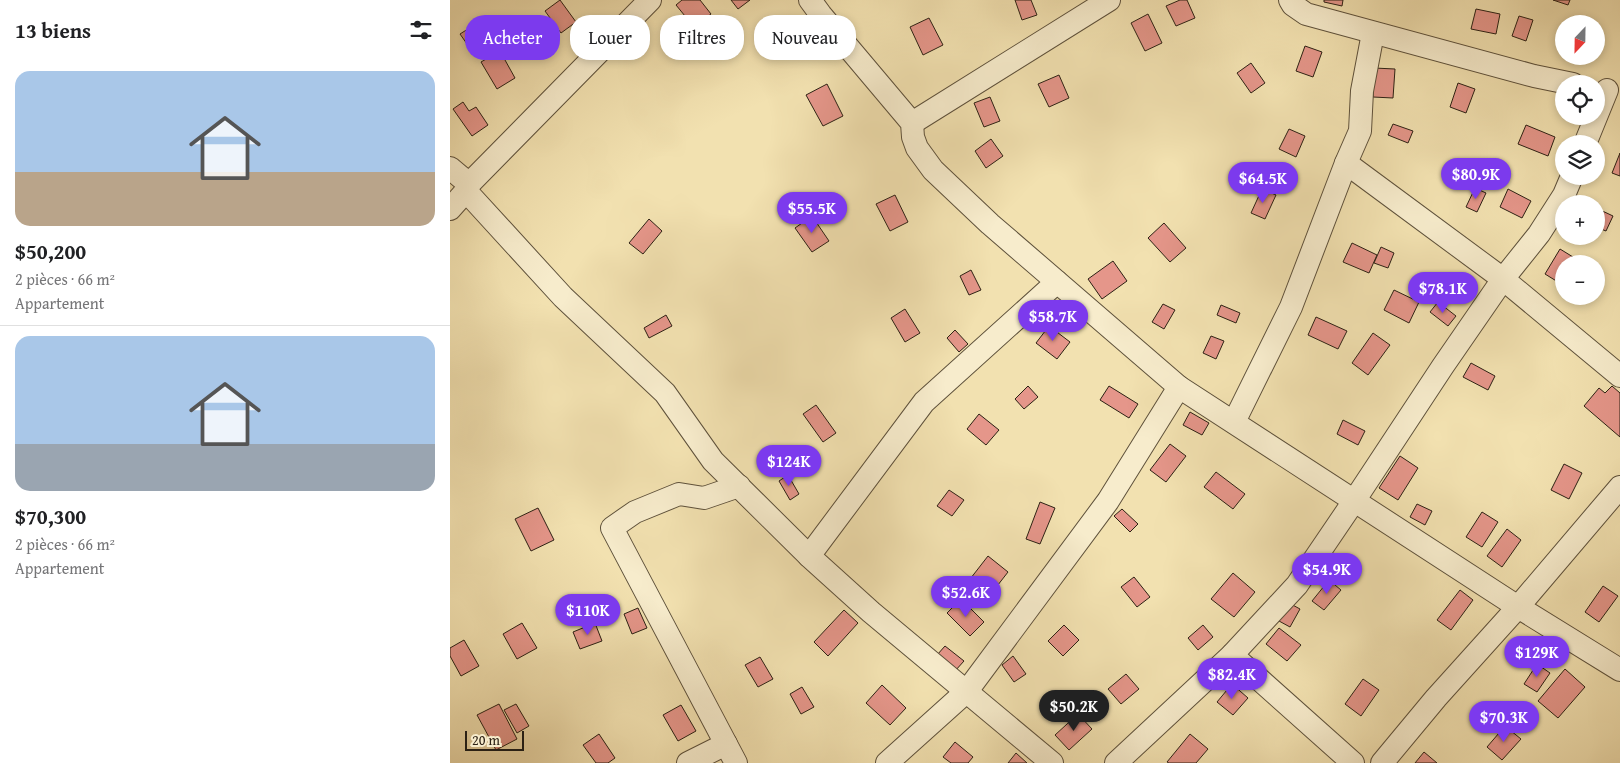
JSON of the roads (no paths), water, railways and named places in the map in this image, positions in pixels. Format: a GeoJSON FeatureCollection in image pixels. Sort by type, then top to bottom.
{"type":"FeatureCollection","features":[{"type":"Feature","properties":{"kind":"street"},"geometry":{"type":"LineString","coordinates":[[450,209],[468,187],[650,0]]}},
{"type":"Feature","properties":{"kind":"street"},"geometry":{"type":"LineString","coordinates":[[810,0],[912,123],[913,137],[917,148],[933,170],[990,224],[1179,387],[1518,607],[1620,670]]}},
{"type":"Feature","properties":{"kind":"street"},"geometry":{"type":"LineString","coordinates":[[912,123],[1110,0]]}},
{"type":"Feature","properties":{"kind":"street"},"geometry":{"type":"LineString","coordinates":[[1290,0],[1293,5],[1306,14],[1555,80]]}},
{"type":"Feature","properties":{"kind":"street"},"geometry":{"type":"LineString","coordinates":[[1234,422],[1291,307],[1360,131],[1362,91],[1373,33]]}},
{"type":"Feature","properties":{"kind":"street"},"geometry":{"type":"LineString","coordinates":[[1589,135],[1608,90]]}},
{"type":"Feature","properties":{"kind":"street"},"geometry":{"type":"LineString","coordinates":[[1346,163],[1503,279],[1620,376]]}},
{"type":"Feature","properties":{"kind":"street"},"geometry":{"type":"LineString","coordinates":[[450,168],[562,297],[665,393],[713,461],[809,556],[871,612],[1052,763]]}},
{"type":"Feature","properties":{"kind":"street"},"geometry":{"type":"LineString","coordinates":[[1116,763],[1232,655],[1297,585],[1443,366],[1503,279],[1539,234],[1564,195],[1568,185]]}},
{"type":"Feature","properties":{"kind":"street"},"geometry":{"type":"LineString","coordinates":[[809,556],[924,402],[1057,282]]}},
{"type":"Feature","properties":{"kind":"street"},"geometry":{"type":"LineString","coordinates":[[887,763],[967,691],[1108,501],[1179,387]]}},
{"type":"Feature","properties":{"kind":"street"},"geometry":{"type":"LineString","coordinates":[[688,763],[731,754],[612,528],[636,512],[679,494],[704,498],[739,486]]}},
{"type":"Feature","properties":{"kind":"street"},"geometry":{"type":"LineString","coordinates":[[1382,763],[1620,486]]}},
{"type":"Feature","properties":{"kind":"street"},"geometry":{"type":"LineString","coordinates":[[1232,655],[1353,763]]}}]}
